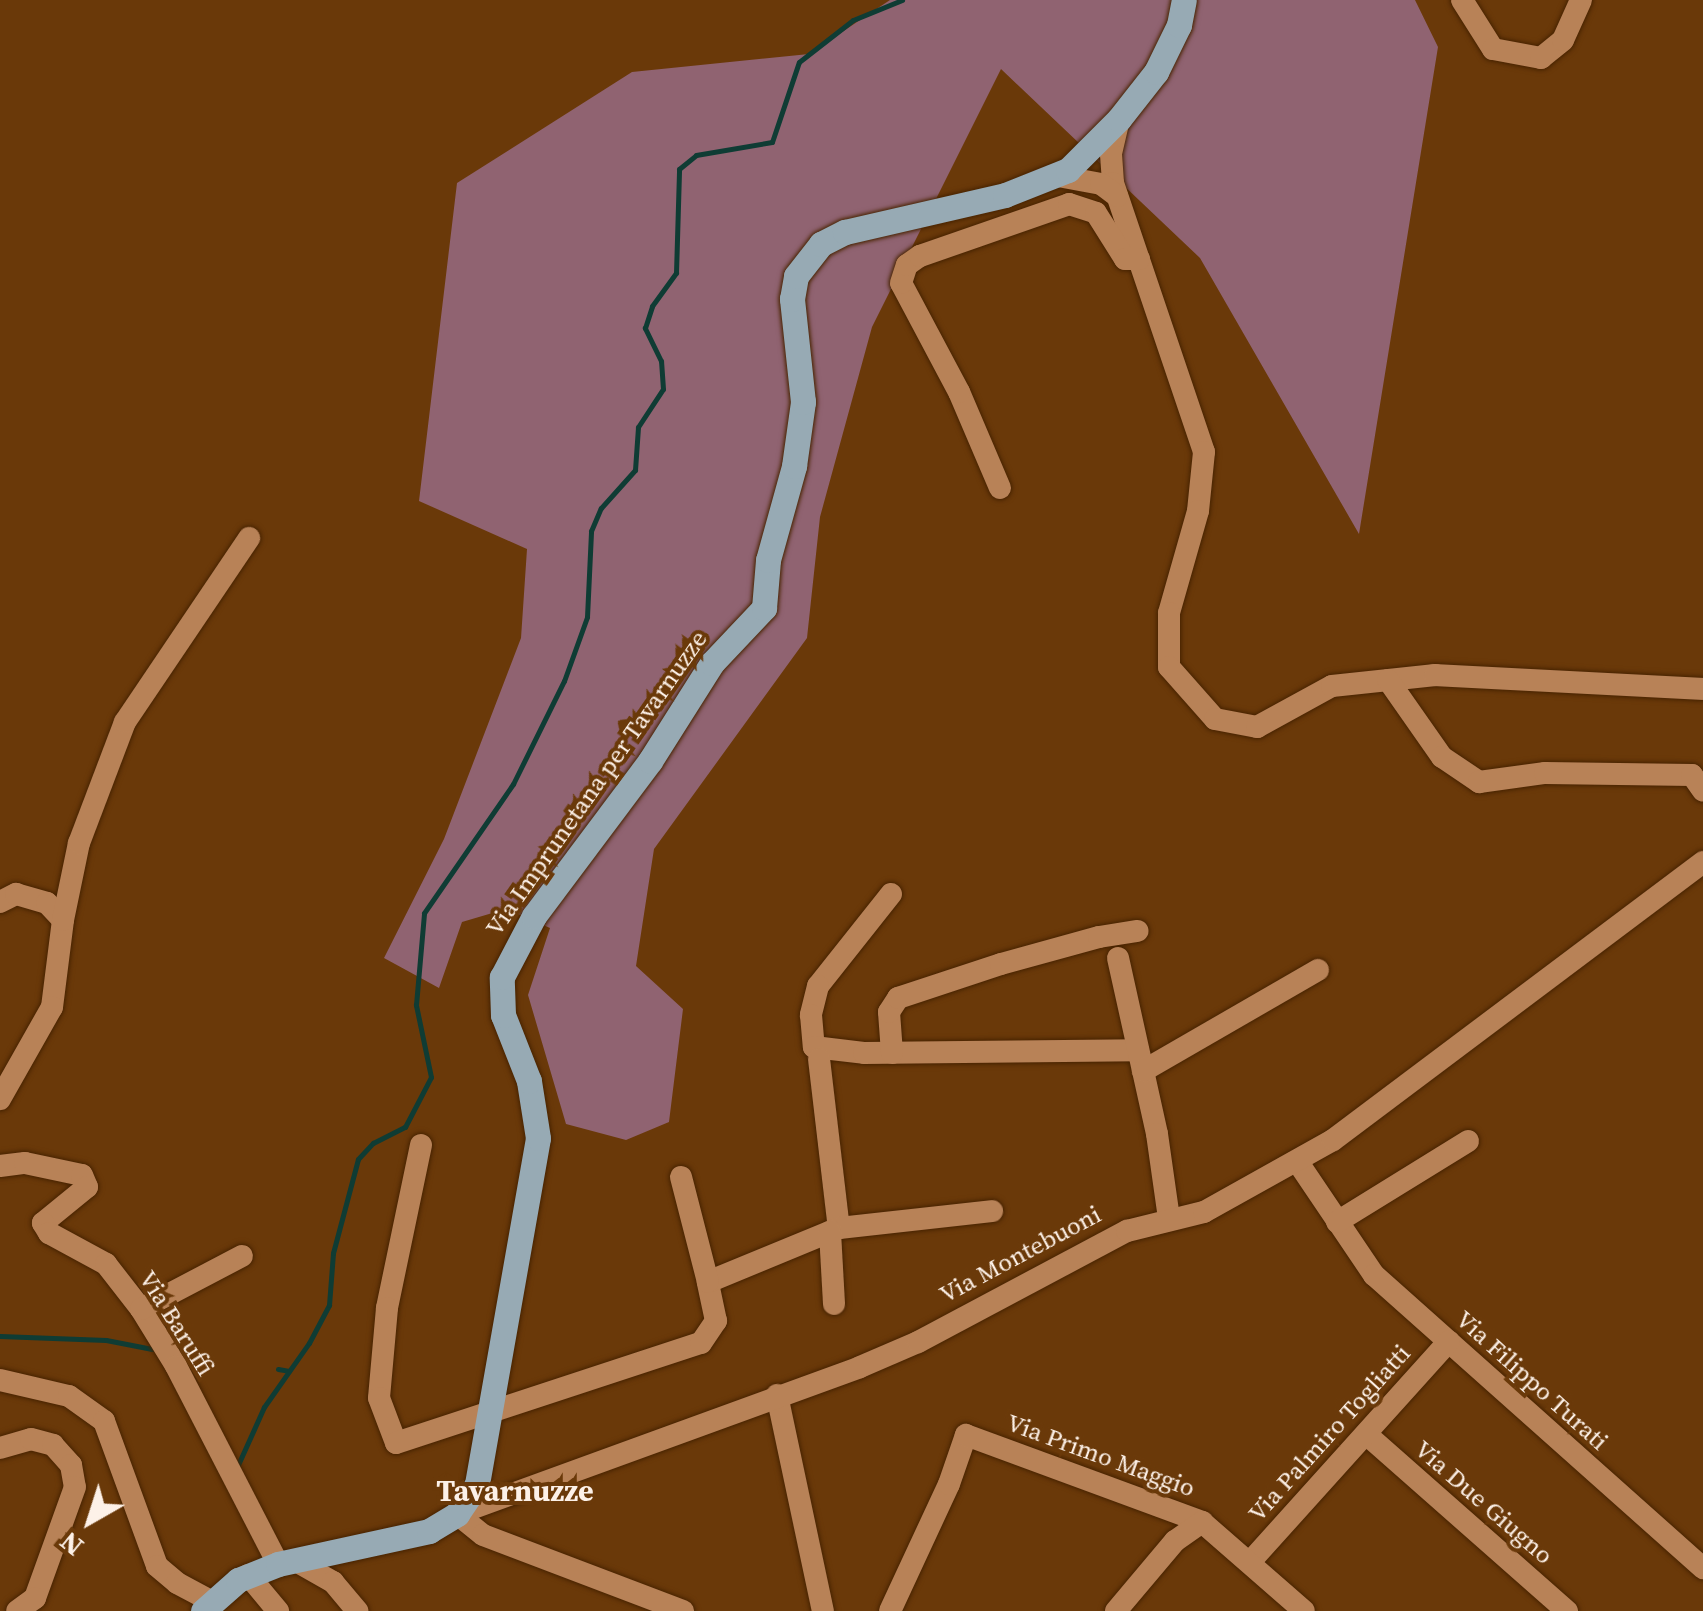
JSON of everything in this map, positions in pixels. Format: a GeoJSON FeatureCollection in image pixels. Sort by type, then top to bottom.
{"type":"FeatureCollection","features":[{"type":"Feature","properties":{"kind":"main road","name":"Via Imprunetana per Tavarnuzze"},"geometry":{"type":"LineString","coordinates":[[457,1514],[477,1484],[538,1138],[529,1081],[503,1014],[502,978],[534,916],[650,760],[712,663],[764,608],[768,560],[794,466],[803,402],[792,299],[796,276],[822,244],[845,232],[965,204],[1058,176],[1119,119],[1169,49],[1184,0]]}},
{"type":"Feature","properties":{"kind":"main road","name":"Via Montebuoni"},"geometry":{"type":"LineString","coordinates":[[207,1606],[248,1575],[286,1562],[429,1532],[457,1514]]}},
{"type":"Feature","properties":{"kind":"street"},"geometry":{"type":"LineString","coordinates":[[1462,0],[1480,36],[1493,49],[1541,58],[1563,40],[1581,0]]}},
{"type":"Feature","properties":{"kind":"street"},"geometry":{"type":"LineString","coordinates":[[1110,188],[1112,144],[1119,119]]}},
{"type":"Feature","properties":{"kind":"street"},"geometry":{"type":"LineString","coordinates":[[1084,155],[1110,188],[1139,259],[1204,452],[1198,511],[1169,614],[1168,667],[1215,719],[1257,727],[1332,686],[1435,676],[1703,689]]}},
{"type":"Feature","properties":{"kind":"street"},"geometry":{"type":"LineString","coordinates":[[1058,176],[1110,188]]}},
{"type":"Feature","properties":{"kind":"street"},"geometry":{"type":"LineString","coordinates":[[965,204],[978,234]]}},
{"type":"Feature","properties":{"kind":"street"},"geometry":{"type":"LineString","coordinates":[[1000,488],[959,392],[902,283],[907,265],[920,256],[978,234],[1070,204],[1096,213],[1124,259],[1139,259]]}},
{"type":"Feature","properties":{"kind":"street"},"geometry":{"type":"LineString","coordinates":[[0,1099],[52,1007],[62,920],[80,843],[126,722],[249,538]]}},
{"type":"Feature","properties":{"kind":"street"},"geometry":{"type":"LineString","coordinates":[[1388,680],[1442,757],[1479,782],[1546,773],[1692,775],[1703,791]]}},
{"type":"Feature","properties":{"kind":"street","name":"Via Montebuoni"},"geometry":{"type":"LineString","coordinates":[[457,1514],[918,1342],[1127,1231],[1204,1212],[1333,1140],[1703,862]]}},
{"type":"Feature","properties":{"kind":"street"},"geometry":{"type":"LineString","coordinates":[[0,902],[16,894],[47,903],[62,920]]}},
{"type":"Feature","properties":{"kind":"street"},"geometry":{"type":"LineString","coordinates":[[891,894],[818,986],[811,1015],[814,1047],[1140,1060],[1318,970]]}},
{"type":"Feature","properties":{"kind":"street"},"geometry":{"type":"LineString","coordinates":[[892,1053],[889,1012],[898,998],[1001,964],[1099,937],[1138,931]]}},
{"type":"Feature","properties":{"kind":"street"},"geometry":{"type":"LineString","coordinates":[[1118,958],[1168,1218]]}},
{"type":"Feature","properties":{"kind":"street"},"geometry":{"type":"LineString","coordinates":[[819,1059],[835,1230],[834,1304]]}},
{"type":"Feature","properties":{"kind":"street"},"geometry":{"type":"LineString","coordinates":[[1336,1222],[1468,1141]]}},
{"type":"Feature","properties":{"kind":"street"},"geometry":{"type":"LineString","coordinates":[[421,1145],[387,1308],[379,1398],[396,1443],[701,1343],[716,1321],[682,1177]]}},
{"type":"Feature","properties":{"kind":"street","name":"Via Filippo Turati"},"geometry":{"type":"LineString","coordinates":[[1297,1161],[1374,1275],[1703,1568]]}},
{"type":"Feature","properties":{"kind":"street","name":"Via Baruffi"},"geometry":{"type":"LineString","coordinates":[[0,1166],[25,1163],[82,1174],[86,1187],[43,1223],[49,1233],[106,1264],[140,1309],[286,1562]]}},
{"type":"Feature","properties":{"kind":"street"},"geometry":{"type":"LineString","coordinates":[[708,1282],[835,1230],[992,1210]]}},
{"type":"Feature","properties":{"kind":"street"},"geometry":{"type":"LineString","coordinates":[[140,1309],[242,1256]]}},
{"type":"Feature","properties":{"kind":"street","name":"Via Palmiro Togliatti"},"geometry":{"type":"LineString","coordinates":[[1250,1562],[1449,1341]]}},
{"type":"Feature","properties":{"kind":"street"},"geometry":{"type":"LineString","coordinates":[[0,1380],[68,1396],[104,1421],[158,1566],[207,1606]]}},
{"type":"Feature","properties":{"kind":"street"},"geometry":{"type":"LineString","coordinates":[[777,1396],[823,1611]]}},
{"type":"Feature","properties":{"kind":"street","name":"Via Due Giugno"},"geometry":{"type":"LineString","coordinates":[[1366,1434],[1562,1610]]}},
{"type":"Feature","properties":{"kind":"street","name":"Via Primo Maggio"},"geometry":{"type":"LineString","coordinates":[[890,1611],[949,1484],[966,1435],[1202,1522],[1304,1611]]}},
{"type":"Feature","properties":{"kind":"street"},"geometry":{"type":"LineString","coordinates":[[0,1448],[30,1439],[52,1445],[71,1465],[76,1488],[34,1598],[17,1611]]}},
{"type":"Feature","properties":{"kind":"street"},"geometry":{"type":"LineString","coordinates":[[457,1514],[483,1535],[683,1611]]}},
{"type":"Feature","properties":{"kind":"street"},"geometry":{"type":"LineString","coordinates":[[1116,1611],[1176,1541],[1202,1522]]}},
{"type":"Feature","properties":{"kind":"street"},"geometry":{"type":"LineString","coordinates":[[333,1582],[334,1565],[352,1547]]}},
{"type":"Feature","properties":{"kind":"street"},"geometry":{"type":"LineString","coordinates":[[286,1562],[333,1582],[357,1611]]}},
{"type":"Feature","properties":{"kind":"street"},"geometry":{"type":"LineString","coordinates":[[248,1575],[278,1611]]}},
{"type":"Feature","properties":{"kind":"shaded area"},"geometry":{"type":"Polygon","coordinates":[[[890,0],[1415,0],[1438,47],[1359,534],[1200,258],[1001,69],[872,327],[820,517],[807,638],[654,849],[636,966],[683,1009],[669,1122],[626,1140],[566,1124],[528,995],[550,928],[506,909],[462,922],[439,988],[384,958],[444,839],[521,638],[527,549],[419,501],[457,183],[632,72],[809,54],[890,0]]]}},
{"type":"Feature","properties":{"kind":"waterway"},"geometry":{"type":"LineString","coordinates":[[237,1467],[264,1407],[309,1343],[329,1305],[333,1253],[358,1159],[373,1143],[405,1127],[431,1077],[416,1005],[424,913],[513,784],[564,681],[587,617],[591,531],[601,508],[635,470],[638,427],[663,389],[661,361],[645,328],[652,306],[676,273],[679,169],[696,155],[772,142],[799,62],[853,20],[902,0]]}},
{"type":"Feature","properties":{"kind":"waterway"},"geometry":{"type":"LineString","coordinates":[[0,1336],[106,1340],[152,1349]]}},
{"type":"Feature","properties":{"kind":"waterway"},"geometry":{"type":"LineString","coordinates":[[278,1369],[289,1371]]}},
{"type":"Feature","properties":{"kind":"district","name":"Tavarnuzze"},"geometry":{"type":"Point","coordinates":[515,1491]}}]}
